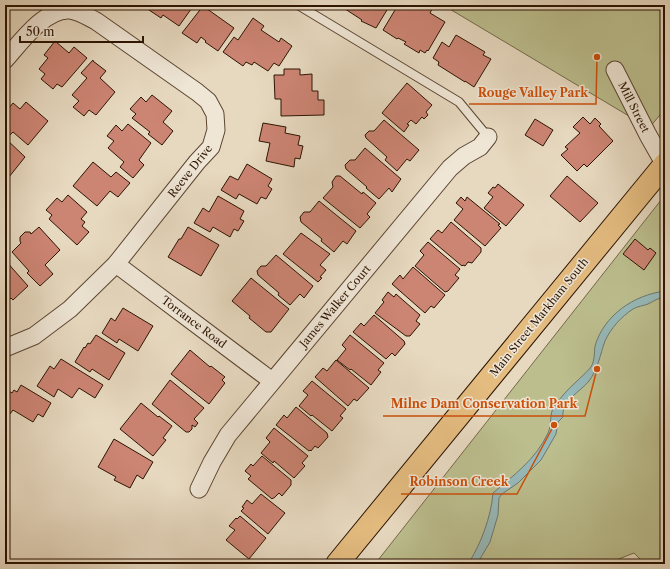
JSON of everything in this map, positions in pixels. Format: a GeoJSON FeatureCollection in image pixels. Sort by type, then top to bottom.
{"type":"FeatureCollection","features":[{"type":"Feature","properties":{"kind":"main road","name":"Main Street Markham South"},"geometry":{"type":"LineString","coordinates":[[338,564],[663,169]]}},
{"type":"Feature","properties":{"kind":"street","name":"Reeve Drive"},"geometry":{"type":"LineString","coordinates":[[5,60],[30,31],[44,20],[59,11],[71,10],[96,21],[196,92],[208,101],[216,114],[216,130],[211,147],[197,162],[116,264],[70,309],[34,336],[5,348]]}},
{"type":"Feature","properties":{"kind":"street","name":"Mill Street"},"geometry":{"type":"LineString","coordinates":[[615,70],[652,142],[663,169]]}},
{"type":"Feature","properties":{"kind":"street","name":"James Walker Court"},"geometry":{"type":"LineString","coordinates":[[199,489],[212,462],[228,435],[272,381],[450,168],[464,156],[480,147],[488,138]]}},
{"type":"Feature","properties":{"kind":"street","name":"Torrance Road"},"geometry":{"type":"LineString","coordinates":[[116,264],[272,381]]}},
{"type":"Feature","properties":{"kind":"lane"},"geometry":{"type":"LineString","coordinates":[[298,5],[459,102],[488,138]]}},
{"type":"Feature","properties":{"kind":"green space"},"geometry":{"type":"Polygon","coordinates":[[[443,5],[665,5],[665,109],[649,128],[443,5]]]}},
{"type":"Feature","properties":{"kind":"green space"},"geometry":{"type":"Polygon","coordinates":[[[665,195],[665,564],[645,564],[634,553],[606,564],[375,564],[665,195]]]}},
{"type":"Feature","properties":{"kind":"water"},"geometry":{"type":"Polygon","coordinates":[[[665,291],[665,297],[633,309],[620,319],[613,327],[605,341],[597,367],[589,381],[568,401],[563,411],[563,417],[558,422],[556,434],[541,460],[518,483],[502,494],[499,498],[498,515],[490,542],[477,564],[468,564],[485,530],[493,493],[531,459],[543,442],[549,430],[552,410],[567,391],[591,367],[594,359],[595,346],[605,325],[622,308],[632,302],[653,293],[665,291]]]}},
{"type":"Feature","properties":{"kind":"building"},"geometry":{"type":"Polygon","coordinates":[[[148,5],[194,5],[179,26],[163,15],[161,18],[146,8],[148,5]]]}},
{"type":"Feature","properties":{"kind":"building"},"geometry":{"type":"Polygon","coordinates":[[[339,5],[390,5],[376,28],[361,21],[362,20],[339,5]]]}},
{"type":"Feature","properties":{"kind":"building"},"geometry":{"type":"Polygon","coordinates":[[[398,5],[426,5],[432,9],[430,13],[445,22],[428,51],[427,50],[425,53],[420,50],[419,53],[404,44],[406,42],[398,38],[397,39],[383,30],[398,5]]]}},
{"type":"Feature","properties":{"kind":"building"},"geometry":{"type":"Polygon","coordinates":[[[203,6],[234,28],[218,51],[205,42],[206,41],[201,37],[197,43],[182,33],[203,6]]]}},
{"type":"Feature","properties":{"kind":"building"},"geometry":{"type":"Polygon","coordinates":[[[253,18],[264,26],[261,30],[279,42],[281,38],[292,46],[279,66],[274,63],[268,71],[254,62],[252,65],[246,62],[243,66],[223,52],[234,37],[238,40],[253,18]]]}},
{"type":"Feature","properties":{"kind":"building"},"geometry":{"type":"Polygon","coordinates":[[[456,35],[485,52],[483,55],[491,59],[474,87],[438,65],[439,62],[433,58],[442,42],[449,47],[456,35]]]}},
{"type":"Feature","properties":{"kind":"building"},"geometry":{"type":"Polygon","coordinates":[[[55,41],[69,53],[74,47],[87,58],[62,87],[57,84],[53,89],[41,79],[45,74],[39,69],[48,58],[44,55],[55,41]]]}},
{"type":"Feature","properties":{"kind":"building"},"geometry":{"type":"Polygon","coordinates":[[[93,61],[106,71],[100,78],[115,92],[96,115],[89,110],[84,116],[73,107],[79,101],[72,95],[87,78],[81,73],[93,61]]]}},
{"type":"Feature","properties":{"kind":"building"},"geometry":{"type":"Polygon","coordinates":[[[284,69],[300,69],[300,75],[312,74],[312,91],[318,91],[318,100],[324,100],[324,115],[281,116],[281,99],[275,99],[274,75],[284,75],[284,69]]]}},
{"type":"Feature","properties":{"kind":"building"},"geometry":{"type":"Polygon","coordinates":[[[407,83],[432,105],[426,112],[428,115],[424,119],[422,117],[416,124],[411,120],[407,124],[409,125],[404,132],[382,113],[407,83]]]}},
{"type":"Feature","properties":{"kind":"building"},"geometry":{"type":"Polygon","coordinates":[[[152,95],[172,111],[163,122],[173,131],[162,145],[148,134],[150,132],[132,118],[136,114],[130,109],[141,97],[146,102],[152,95]]]}},
{"type":"Feature","properties":{"kind":"building"},"geometry":{"type":"Polygon","coordinates":[[[26,102],[48,121],[28,145],[13,132],[10,135],[5,131],[5,113],[13,103],[20,109],[26,102]]]}},
{"type":"Feature","properties":{"kind":"building"},"geometry":{"type":"Polygon","coordinates":[[[583,117],[590,124],[595,118],[601,124],[599,126],[613,141],[587,167],[584,164],[577,171],[561,155],[568,149],[565,147],[580,133],[573,127],[583,117]]]}},
{"type":"Feature","properties":{"kind":"building"},"geometry":{"type":"Polygon","coordinates":[[[535,119],[553,130],[543,146],[525,135],[535,119]]]}},
{"type":"Feature","properties":{"kind":"building"},"geometry":{"type":"Polygon","coordinates":[[[384,120],[419,150],[410,161],[407,159],[397,171],[385,160],[387,157],[366,138],[365,135],[369,131],[374,131],[384,120]]]}},
{"type":"Feature","properties":{"kind":"building"},"geometry":{"type":"Polygon","coordinates":[[[263,123],[286,127],[285,133],[300,136],[298,145],[303,146],[300,159],[295,158],[294,167],[266,161],[270,143],[259,141],[263,123]]]}},
{"type":"Feature","properties":{"kind":"building"},"geometry":{"type":"Polygon","coordinates":[[[128,124],[151,143],[139,160],[144,165],[133,178],[120,167],[124,162],[108,148],[114,141],[107,136],[116,125],[122,131],[128,124]]]}},
{"type":"Feature","properties":{"kind":"building"},"geometry":{"type":"Polygon","coordinates":[[[5,138],[25,157],[5,182],[5,138]]]}},
{"type":"Feature","properties":{"kind":"building"},"geometry":{"type":"Polygon","coordinates":[[[365,148],[401,179],[392,192],[389,188],[379,199],[346,169],[345,165],[350,160],[355,160],[365,148]]]}},
{"type":"Feature","properties":{"kind":"building"},"geometry":{"type":"Polygon","coordinates":[[[93,162],[111,177],[116,172],[130,183],[118,197],[110,191],[97,206],[73,186],[93,162]]]}},
{"type":"Feature","properties":{"kind":"building"},"geometry":{"type":"Polygon","coordinates":[[[247,164],[272,179],[268,186],[272,189],[266,199],[261,197],[257,204],[239,194],[236,199],[221,190],[230,176],[238,180],[247,164]]]}},
{"type":"Feature","properties":{"kind":"building"},"geometry":{"type":"Polygon","coordinates":[[[336,176],[340,176],[362,194],[363,192],[376,203],[367,214],[370,217],[360,228],[323,198],[333,187],[332,182],[336,176]]]}},
{"type":"Feature","properties":{"kind":"building"},"geometry":{"type":"Polygon","coordinates":[[[567,176],[598,203],[580,222],[550,196],[567,176]]]}},
{"type":"Feature","properties":{"kind":"building"},"geometry":{"type":"Polygon","coordinates":[[[498,184],[524,205],[506,226],[484,208],[493,197],[488,193],[498,184]]]}},
{"type":"Feature","properties":{"kind":"building"},"geometry":{"type":"Polygon","coordinates":[[[68,195],[87,212],[81,219],[85,222],[82,226],[89,232],[77,245],[49,219],[52,215],[46,210],[57,198],[62,202],[68,195]]]}},
{"type":"Feature","properties":{"kind":"building"},"geometry":{"type":"Polygon","coordinates":[[[218,196],[244,211],[240,219],[244,221],[238,231],[234,229],[230,237],[213,227],[210,232],[194,223],[203,208],[209,212],[218,196]]]}},
{"type":"Feature","properties":{"kind":"building"},"geometry":{"type":"Polygon","coordinates":[[[461,197],[465,201],[467,197],[500,224],[498,225],[501,228],[485,246],[454,220],[463,209],[456,203],[461,197]]]}},
{"type":"Feature","properties":{"kind":"building"},"geometry":{"type":"Polygon","coordinates":[[[319,201],[356,231],[347,244],[343,241],[334,252],[321,241],[322,239],[301,222],[300,217],[304,212],[310,212],[319,201]]]}},
{"type":"Feature","properties":{"kind":"building"},"geometry":{"type":"Polygon","coordinates":[[[451,222],[481,248],[481,252],[472,263],[468,262],[465,266],[462,266],[430,239],[438,230],[442,233],[451,222]]]}},
{"type":"Feature","properties":{"kind":"building"},"geometry":{"type":"Polygon","coordinates":[[[39,227],[60,250],[45,265],[53,274],[40,286],[27,273],[29,271],[12,252],[21,243],[20,237],[25,232],[30,232],[31,234],[39,227]]]}},
{"type":"Feature","properties":{"kind":"building"},"geometry":{"type":"Polygon","coordinates":[[[188,227],[219,245],[201,276],[168,257],[188,227]]]}},
{"type":"Feature","properties":{"kind":"building"},"geometry":{"type":"Polygon","coordinates":[[[301,233],[330,254],[320,265],[326,270],[318,282],[283,254],[301,233]]]}},
{"type":"Feature","properties":{"kind":"building"},"geometry":{"type":"Polygon","coordinates":[[[635,239],[648,250],[650,248],[656,253],[644,270],[623,254],[635,239]]]}},
{"type":"Feature","properties":{"kind":"building"},"geometry":{"type":"Polygon","coordinates":[[[428,242],[460,269],[455,275],[459,278],[448,291],[445,292],[415,266],[424,255],[420,251],[428,242]]]}},
{"type":"Feature","properties":{"kind":"building"},"geometry":{"type":"Polygon","coordinates":[[[276,255],[313,286],[304,298],[300,294],[290,305],[278,295],[279,293],[258,275],[257,271],[261,266],[266,266],[276,255]]]}},
{"type":"Feature","properties":{"kind":"building"},"geometry":{"type":"Polygon","coordinates":[[[5,260],[28,286],[13,300],[11,298],[5,304],[5,260]]]}},
{"type":"Feature","properties":{"kind":"building"},"geometry":{"type":"Polygon","coordinates":[[[413,267],[445,295],[434,308],[431,306],[425,313],[392,284],[400,275],[403,279],[413,267]]]}},
{"type":"Feature","properties":{"kind":"building"},"geometry":{"type":"Polygon","coordinates":[[[251,278],[289,309],[271,332],[266,332],[232,301],[251,278]]]}},
{"type":"Feature","properties":{"kind":"building"},"geometry":{"type":"Polygon","coordinates":[[[388,292],[394,297],[396,294],[420,315],[416,321],[420,324],[410,336],[406,336],[375,313],[384,302],[382,300],[388,292]]]}},
{"type":"Feature","properties":{"kind":"building"},"geometry":{"type":"Polygon","coordinates":[[[123,308],[153,326],[138,351],[119,339],[117,343],[102,333],[111,318],[115,321],[123,308]]]}},
{"type":"Feature","properties":{"kind":"building"},"geometry":{"type":"Polygon","coordinates":[[[374,315],[404,341],[405,344],[395,356],[392,353],[386,359],[353,332],[361,323],[364,326],[374,315]]]}},
{"type":"Feature","properties":{"kind":"building"},"geometry":{"type":"Polygon","coordinates":[[[96,335],[125,353],[109,380],[92,369],[90,372],[75,362],[84,347],[85,348],[88,343],[90,344],[96,335]]]}},
{"type":"Feature","properties":{"kind":"building"},"geometry":{"type":"Polygon","coordinates":[[[350,335],[384,363],[378,370],[381,372],[371,385],[337,360],[346,349],[342,345],[350,335]]]}},
{"type":"Feature","properties":{"kind":"building"},"geometry":{"type":"Polygon","coordinates":[[[190,350],[210,367],[211,366],[225,377],[222,380],[225,383],[209,404],[171,374],[190,350]]]}},
{"type":"Feature","properties":{"kind":"building"},"geometry":{"type":"Polygon","coordinates":[[[61,359],[103,385],[95,398],[79,388],[72,398],[58,389],[54,397],[37,386],[50,366],[54,369],[61,359]]]}},
{"type":"Feature","properties":{"kind":"building"},"geometry":{"type":"Polygon","coordinates":[[[336,360],[369,388],[357,401],[354,399],[348,406],[315,377],[323,368],[327,371],[336,360]]]}},
{"type":"Feature","properties":{"kind":"building"},"geometry":{"type":"Polygon","coordinates":[[[170,380],[204,408],[194,419],[198,423],[195,427],[192,425],[192,429],[189,432],[186,432],[152,404],[170,380]]]}},
{"type":"Feature","properties":{"kind":"building"},"geometry":{"type":"Polygon","coordinates":[[[312,381],[346,409],[340,416],[343,418],[332,431],[299,406],[308,395],[303,391],[312,381]]]}},
{"type":"Feature","properties":{"kind":"building"},"geometry":{"type":"Polygon","coordinates":[[[21,385],[51,403],[43,417],[38,414],[33,422],[13,410],[10,414],[5,411],[5,389],[12,393],[14,390],[17,392],[21,385]]]}},
{"type":"Feature","properties":{"kind":"building"},"geometry":{"type":"Polygon","coordinates":[[[141,403],[172,426],[163,438],[166,440],[153,456],[120,429],[141,403]]]}},
{"type":"Feature","properties":{"kind":"building"},"geometry":{"type":"Polygon","coordinates":[[[296,407],[327,433],[328,437],[318,448],[315,446],[311,451],[309,451],[276,425],[284,415],[287,418],[296,407]]]}},
{"type":"Feature","properties":{"kind":"building"},"geometry":{"type":"Polygon","coordinates":[[[274,428],[308,456],[302,463],[305,466],[294,478],[274,461],[273,463],[261,453],[270,442],[266,438],[274,428]]]}},
{"type":"Feature","properties":{"kind":"building"},"geometry":{"type":"Polygon","coordinates":[[[114,439],[153,462],[143,479],[137,475],[130,488],[114,480],[116,477],[98,467],[114,439]]]}},
{"type":"Feature","properties":{"kind":"building"},"geometry":{"type":"Polygon","coordinates":[[[262,456],[291,480],[291,485],[282,496],[279,493],[272,499],[248,479],[251,476],[245,471],[251,464],[253,466],[262,456]]]}},
{"type":"Feature","properties":{"kind":"building"},"geometry":{"type":"Polygon","coordinates":[[[261,494],[285,513],[268,534],[241,511],[247,500],[252,504],[261,494]]]}},
{"type":"Feature","properties":{"kind":"building"},"geometry":{"type":"Polygon","coordinates":[[[240,516],[266,538],[249,559],[226,540],[235,530],[229,526],[236,518],[237,519],[240,516]]]}},
{"type":"Feature","properties":{"kind":"place","name":"Rouge Valley Park"},"geometry":{"type":"Point","coordinates":[597,57]}},
{"type":"Feature","properties":{"kind":"place","name":"Milne Dam Conservation Park"},"geometry":{"type":"Point","coordinates":[597,369]}},
{"type":"Feature","properties":{"kind":"place","name":"Robinson Creek"},"geometry":{"type":"Point","coordinates":[554,425]}}]}
